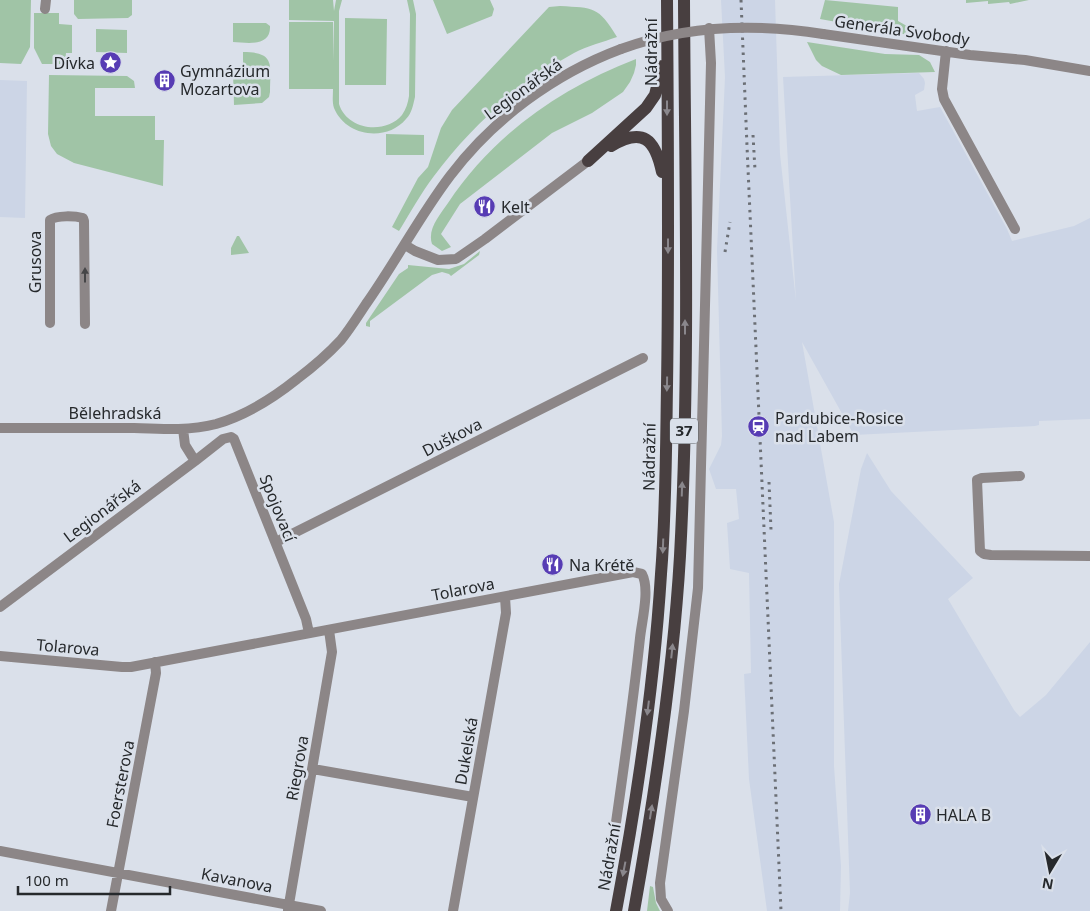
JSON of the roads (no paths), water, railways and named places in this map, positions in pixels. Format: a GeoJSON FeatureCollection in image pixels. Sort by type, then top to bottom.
{"type":"FeatureCollection","features":[{"type":"Feature","properties":{"kind":"main road","name":"Nádražní"},"geometry":{"type":"LineString","coordinates":[[616,911],[633,814],[646,720],[662,573],[666,477],[667,0]]}},
{"type":"Feature","properties":{"kind":"main road","name":"Nádražní"},"geometry":{"type":"LineString","coordinates":[[634,911],[664,722],[680,556],[685,347],[684,0]]}},
{"type":"Feature","properties":{"kind":"main road"},"geometry":{"type":"LineString","coordinates":[[588,161],[639,115],[651,101],[657,89],[667,41]]}},
{"type":"Feature","properties":{"kind":"main road"},"geometry":{"type":"LineString","coordinates":[[588,161],[627,138],[637,137],[647,140],[658,153],[668,197]]}},
{"type":"Feature","properties":{"kind":"street","name":"Generála Svobody"},"geometry":{"type":"LineString","coordinates":[[709,28],[774,28],[1025,60],[1090,71]]}},
{"type":"Feature","properties":{"kind":"street","name":"Legionářská"},"geometry":{"type":"LineString","coordinates":[[229,420],[243,415],[284,390],[325,356],[350,328],[451,175],[492,130],[520,106],[557,80],[587,63],[660,37],[709,28]]}},
{"type":"Feature","properties":{"kind":"street"},"geometry":{"type":"LineString","coordinates":[[668,911],[661,899],[660,883],[684,711],[698,583],[711,63],[709,28]]}},
{"type":"Feature","properties":{"kind":"street"},"geometry":{"type":"LineString","coordinates":[[946,51],[942,89],[944,99],[1015,229]]}},
{"type":"Feature","properties":{"kind":"street"},"geometry":{"type":"LineString","coordinates":[[406,245],[438,260],[456,259],[588,161]]}},
{"type":"Feature","properties":{"kind":"street","name":"Grusova"},"geometry":{"type":"LineString","coordinates":[[50,324],[50,220],[54,217],[79,217],[83,218],[84,221],[85,324]]}},
{"type":"Feature","properties":{"kind":"street","name":"Duškova"},"geometry":{"type":"LineString","coordinates":[[276,542],[643,358]]}},
{"type":"Feature","properties":{"kind":"street","name":"Bělehradská"},"geometry":{"type":"LineString","coordinates":[[0,428],[183,428],[212,425],[229,420]]}},
{"type":"Feature","properties":{"kind":"street"},"geometry":{"type":"LineString","coordinates":[[183,428],[185,444],[195,461]]}},
{"type":"Feature","properties":{"kind":"street","name":"Spojovací"},"geometry":{"type":"LineString","coordinates":[[195,461],[223,439],[231,437],[234,439],[306,619],[309,634]]}},
{"type":"Feature","properties":{"kind":"street","name":"Legionářská"},"geometry":{"type":"LineString","coordinates":[[0,607],[195,461]]}},
{"type":"Feature","properties":{"kind":"street"},"geometry":{"type":"LineString","coordinates":[[1020,476],[982,478],[978,480],[980,551],[991,555],[1090,556]]}},
{"type":"Feature","properties":{"kind":"street","name":"Tolarova"},"geometry":{"type":"LineString","coordinates":[[0,656],[122,668],[633,572],[640,573],[644,576],[644,603],[610,864]]}},
{"type":"Feature","properties":{"kind":"street","name":"Dukelská"},"geometry":{"type":"LineString","coordinates":[[453,911],[506,613],[505,597]]}},
{"type":"Feature","properties":{"kind":"street","name":"Riegrova"},"geometry":{"type":"LineString","coordinates":[[289,908],[332,652],[329,630]]}},
{"type":"Feature","properties":{"kind":"street","name":"Foersterova"},"geometry":{"type":"LineString","coordinates":[[111,911],[156,673],[155,662]]}},
{"type":"Feature","properties":{"kind":"street"},"geometry":{"type":"LineString","coordinates":[[313,769],[473,797]]}},
{"type":"Feature","properties":{"kind":"street","name":"Kavanova"},"geometry":{"type":"LineString","coordinates":[[0,851],[289,908],[321,911]]}},
{"type":"Feature","properties":{"kind":"railway"},"geometry":{"type":"LineString","coordinates":[[741,0],[781,911]]}},
{"type":"Feature","properties":{"kind":"railway"},"geometry":{"type":"LineString","coordinates":[[753,135],[755,170]]}},
{"type":"Feature","properties":{"kind":"railway"},"geometry":{"type":"LineString","coordinates":[[725,252],[730,222]]}},
{"type":"Feature","properties":{"kind":"railway"},"geometry":{"type":"LineString","coordinates":[[769,482],[771,530]]}},
{"type":"Feature","properties":{"kind":"place","name":"Dívka"},"geometry":{"type":"Point","coordinates":[111,63]}},
{"type":"Feature","properties":{"kind":"place","name":"Gymnázium Mozartova"},"geometry":{"type":"Point","coordinates":[164,80]}},
{"type":"Feature","properties":{"kind":"place","name":"Kelt"},"geometry":{"type":"Point","coordinates":[485,207]}},
{"type":"Feature","properties":{"kind":"place","name":"Pardubice-Rosice nad Labem"},"geometry":{"type":"Point","coordinates":[759,427]}},
{"type":"Feature","properties":{"kind":"place","name":"Na Krétě"},"geometry":{"type":"Point","coordinates":[553,565]}},
{"type":"Feature","properties":{"kind":"place","name":"HALA B"},"geometry":{"type":"Point","coordinates":[920,815]}}]}
